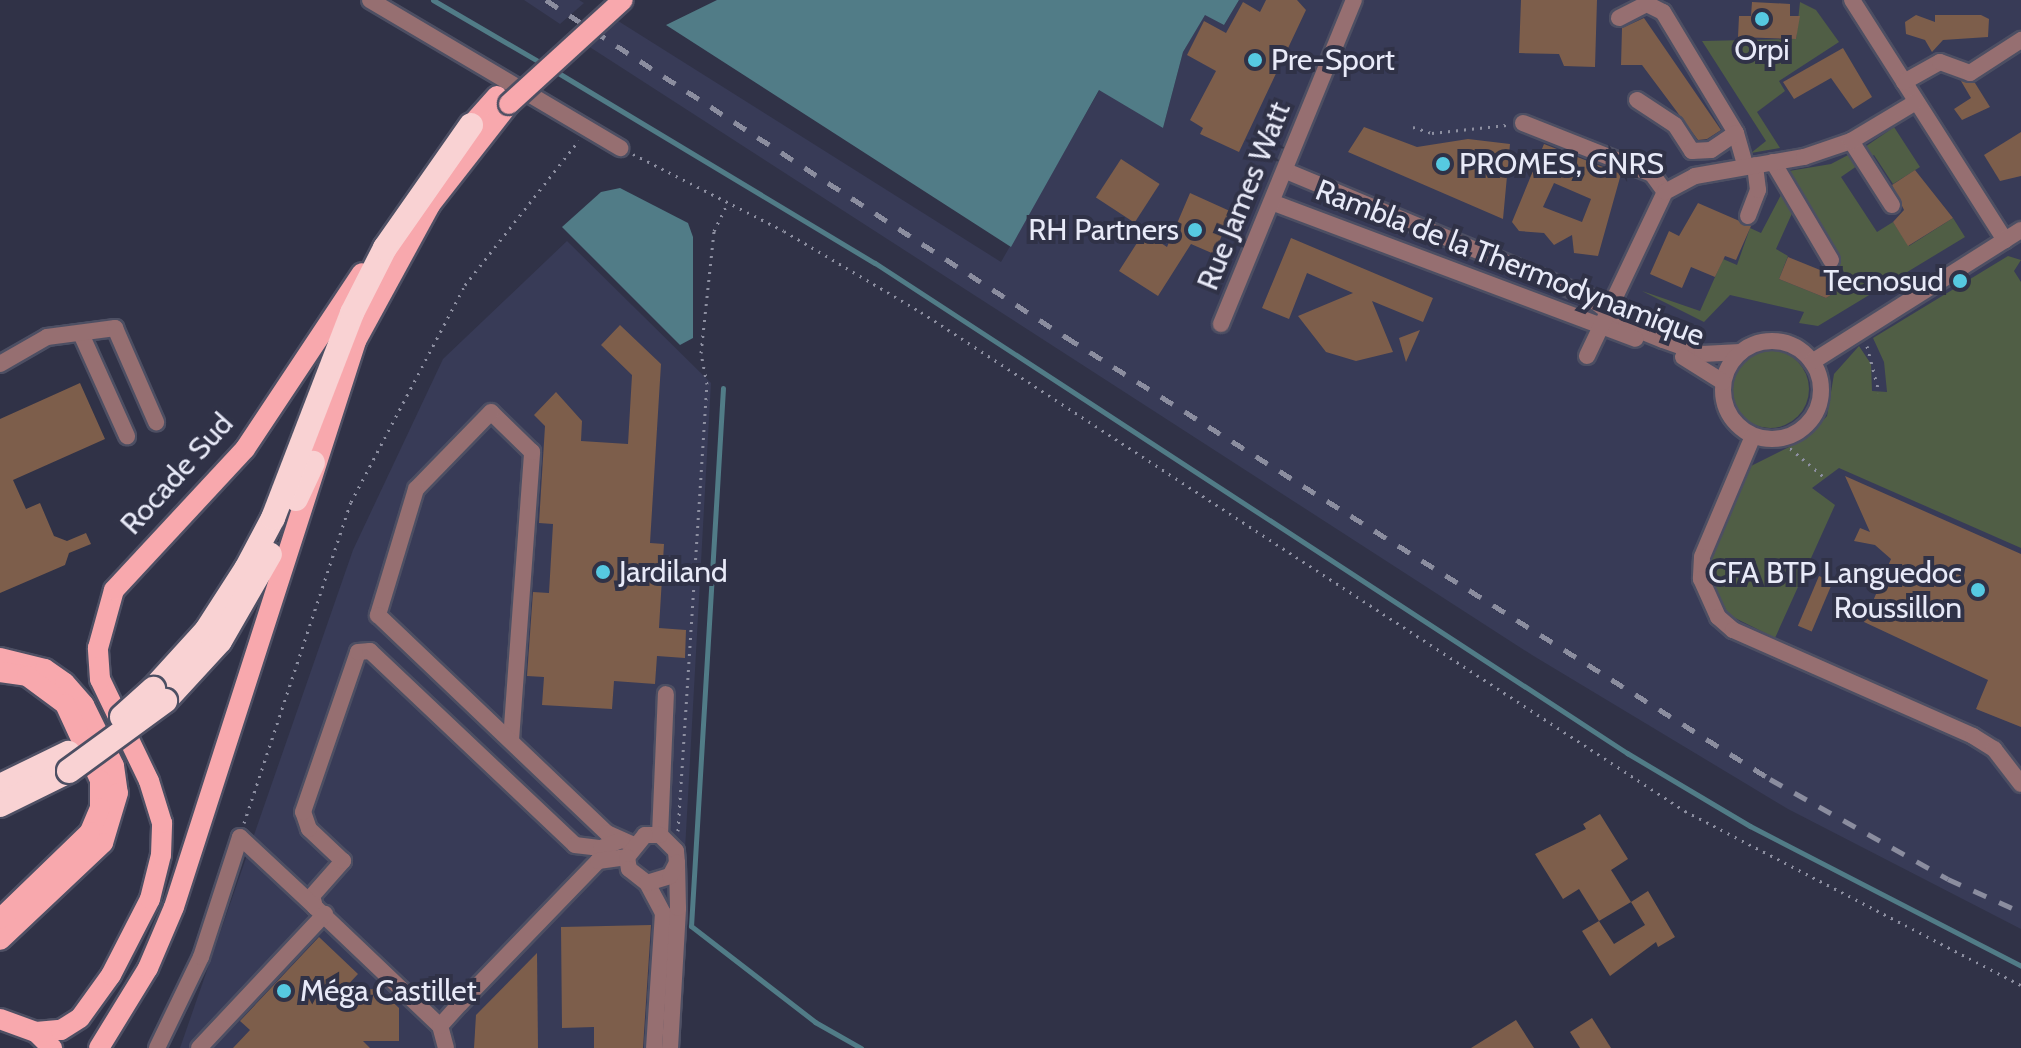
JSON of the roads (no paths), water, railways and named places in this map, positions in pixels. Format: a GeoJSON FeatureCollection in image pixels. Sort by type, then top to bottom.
{"type":"FeatureCollection","features":[{"type":"Feature","properties":{"kind":"highway"},"geometry":{"type":"LineString","coordinates":[[159,695],[246,569],[273,518],[352,313],[385,248],[471,125]]}},
{"type":"Feature","properties":{"kind":"highway"},"geometry":{"type":"LineString","coordinates":[[0,805],[68,762],[159,695],[220,641],[256,585],[313,463]]}},
{"type":"Feature","properties":{"kind":"highway"},"geometry":{"type":"LineString","coordinates":[[0,786],[68,762]]}},
{"type":"Feature","properties":{"kind":"main road","name":"Rocade Sud"},"geometry":{"type":"LineString","coordinates":[[99,1048],[148,968],[174,907],[313,463],[380,291],[430,205],[503,100],[602,0]]}},
{"type":"Feature","properties":{"kind":"main road","name":"Rocade Sud"},"geometry":{"type":"LineString","coordinates":[[36,1032],[61,1030],[80,1018],[103,986],[150,899],[161,855],[162,823],[149,781],[100,679],[98,648],[114,590],[245,449],[408,201],[471,125],[623,0]]}},
{"type":"Feature","properties":{"kind":"main road"},"geometry":{"type":"LineString","coordinates":[[0,658],[35,665],[65,683],[90,717],[114,766],[118,793],[103,843],[0,940]]}},
{"type":"Feature","properties":{"kind":"main road"},"geometry":{"type":"LineString","coordinates":[[0,672],[27,676],[65,704],[100,780],[100,808],[90,832],[0,919]]}},
{"type":"Feature","properties":{"kind":"main road"},"geometry":{"type":"LineString","coordinates":[[3,1014],[36,1032],[52,1048]]}},
{"type":"Feature","properties":{"kind":"street"},"geometry":{"type":"LineString","coordinates":[[370,0],[620,148]]}},
{"type":"Feature","properties":{"kind":"street","name":"Rue James Watt"},"geometry":{"type":"LineString","coordinates":[[1221,324],[1274,203],[1354,0]]}},
{"type":"Feature","properties":{"kind":"street"},"geometry":{"type":"LineString","coordinates":[[1852,0],[2005,240]]}},
{"type":"Feature","properties":{"kind":"street"},"geometry":{"type":"LineString","coordinates":[[1619,18],[1647,4],[1663,12],[1736,133],[1750,166],[1758,190],[1748,216]]}},
{"type":"Feature","properties":{"kind":"street"},"geometry":{"type":"LineString","coordinates":[[1904,82],[1940,62],[1970,73],[2021,40]]}},
{"type":"Feature","properties":{"kind":"street"},"geometry":{"type":"LineString","coordinates":[[1637,100],[1675,125],[1692,151],[1711,150],[1736,133]]}},
{"type":"Feature","properties":{"kind":"street"},"geometry":{"type":"LineString","coordinates":[[1587,356],[1597,329],[1665,192],[1695,176],[1773,162],[1851,141],[1916,102]]}},
{"type":"Feature","properties":{"kind":"street"},"geometry":{"type":"LineString","coordinates":[[1523,123],[1652,174],[1665,192]]}},
{"type":"Feature","properties":{"kind":"street"},"geometry":{"type":"LineString","coordinates":[[1851,141],[1892,205]]}},
{"type":"Feature","properties":{"kind":"street"},"geometry":{"type":"LineString","coordinates":[[1773,162],[1831,260]]}},
{"type":"Feature","properties":{"kind":"street","name":"Rambla de la Thermodynamique"},"geometry":{"type":"LineString","coordinates":[[1286,171],[1589,297],[1607,312],[1702,354],[1741,352]]}},
{"type":"Feature","properties":{"kind":"street","name":"Rambla de la Thermodynamique"},"geometry":{"type":"LineString","coordinates":[[1274,203],[1597,329],[1700,364],[1723,382]]}},
{"type":"Feature","properties":{"kind":"street"},"geometry":{"type":"LineString","coordinates":[[1812,362],[2021,230]]}},
{"type":"Feature","properties":{"kind":"street"},"geometry":{"type":"LineString","coordinates":[[0,364],[47,337],[82,336],[115,328],[156,422]]}},
{"type":"Feature","properties":{"kind":"street"},"geometry":{"type":"LineString","coordinates":[[82,336],[127,436]]}},
{"type":"Feature","properties":{"kind":"street"},"geometry":{"type":"LineString","coordinates":[[1779,342],[1812,362],[1821,383],[1818,408],[1810,422],[1778,438],[1753,436],[1732,419],[1723,382],[1741,352],[1779,342]]}},
{"type":"Feature","properties":{"kind":"street"},"geometry":{"type":"LineString","coordinates":[[511,740],[532,452],[491,412],[416,489],[376,606],[511,740],[607,833],[627,847],[629,869],[647,883],[663,913],[654,1048]]}},
{"type":"Feature","properties":{"kind":"street"},"geometry":{"type":"LineString","coordinates":[[1753,436],[1702,557],[1701,579],[1718,617],[1733,630],[1973,736],[1994,749],[2021,784]]}},
{"type":"Feature","properties":{"kind":"street"},"geometry":{"type":"LineString","coordinates":[[320,910],[312,896],[343,861],[309,829],[303,812],[358,652],[370,651],[575,845],[627,847]]}},
{"type":"Feature","properties":{"kind":"street"},"geometry":{"type":"LineString","coordinates":[[666,694],[660,835],[677,857],[670,1048]]}},
{"type":"Feature","properties":{"kind":"street"},"geometry":{"type":"LineString","coordinates":[[440,1026],[598,861],[645,835],[660,835]]}},
{"type":"Feature","properties":{"kind":"street"},"geometry":{"type":"LineString","coordinates":[[157,1048],[201,957],[240,837],[440,1026],[446,1048]]}},
{"type":"Feature","properties":{"kind":"street"},"geometry":{"type":"LineString","coordinates":[[647,883],[670,876],[677,857]]}},
{"type":"Feature","properties":{"kind":"street"},"geometry":{"type":"LineString","coordinates":[[199,1048],[320,910]]}},
{"type":"Feature","properties":{"kind":"waterway"},"geometry":{"type":"LineString","coordinates":[[433,0],[543,64]]}},
{"type":"Feature","properties":{"kind":"waterway"},"geometry":{"type":"LineString","coordinates":[[555,71],[875,263],[1627,753],[1750,826],[2021,966]]}},
{"type":"Feature","properties":{"kind":"waterway"},"geometry":{"type":"LineString","coordinates":[[723,388],[691,926],[815,1022],[861,1048]]}},
{"type":"Feature","properties":{"kind":"railway"},"geometry":{"type":"LineString","coordinates":[[546,0],[1066,337],[1770,779],[1948,879],[2021,912]]}},
{"type":"Feature","properties":{"kind":"place","name":"Orpi"},"geometry":{"type":"Point","coordinates":[1762,19]}},
{"type":"Feature","properties":{"kind":"place","name":"Pre-Sport"},"geometry":{"type":"Point","coordinates":[1255,60]}},
{"type":"Feature","properties":{"kind":"place","name":"PROMES, CNRS"},"geometry":{"type":"Point","coordinates":[1443,164]}},
{"type":"Feature","properties":{"kind":"place","name":"RH Partners"},"geometry":{"type":"Point","coordinates":[1195,230]}},
{"type":"Feature","properties":{"kind":"place","name":"Tecnosud"},"geometry":{"type":"Point","coordinates":[1960,281]}},
{"type":"Feature","properties":{"kind":"place","name":"Jardiland"},"geometry":{"type":"Point","coordinates":[603,572]}},
{"type":"Feature","properties":{"kind":"place","name":"CFA BTP Languedoc Roussillon"},"geometry":{"type":"Point","coordinates":[1978,590]}},
{"type":"Feature","properties":{"kind":"place","name":"Méga Castillet"},"geometry":{"type":"Point","coordinates":[284,991]}}]}
